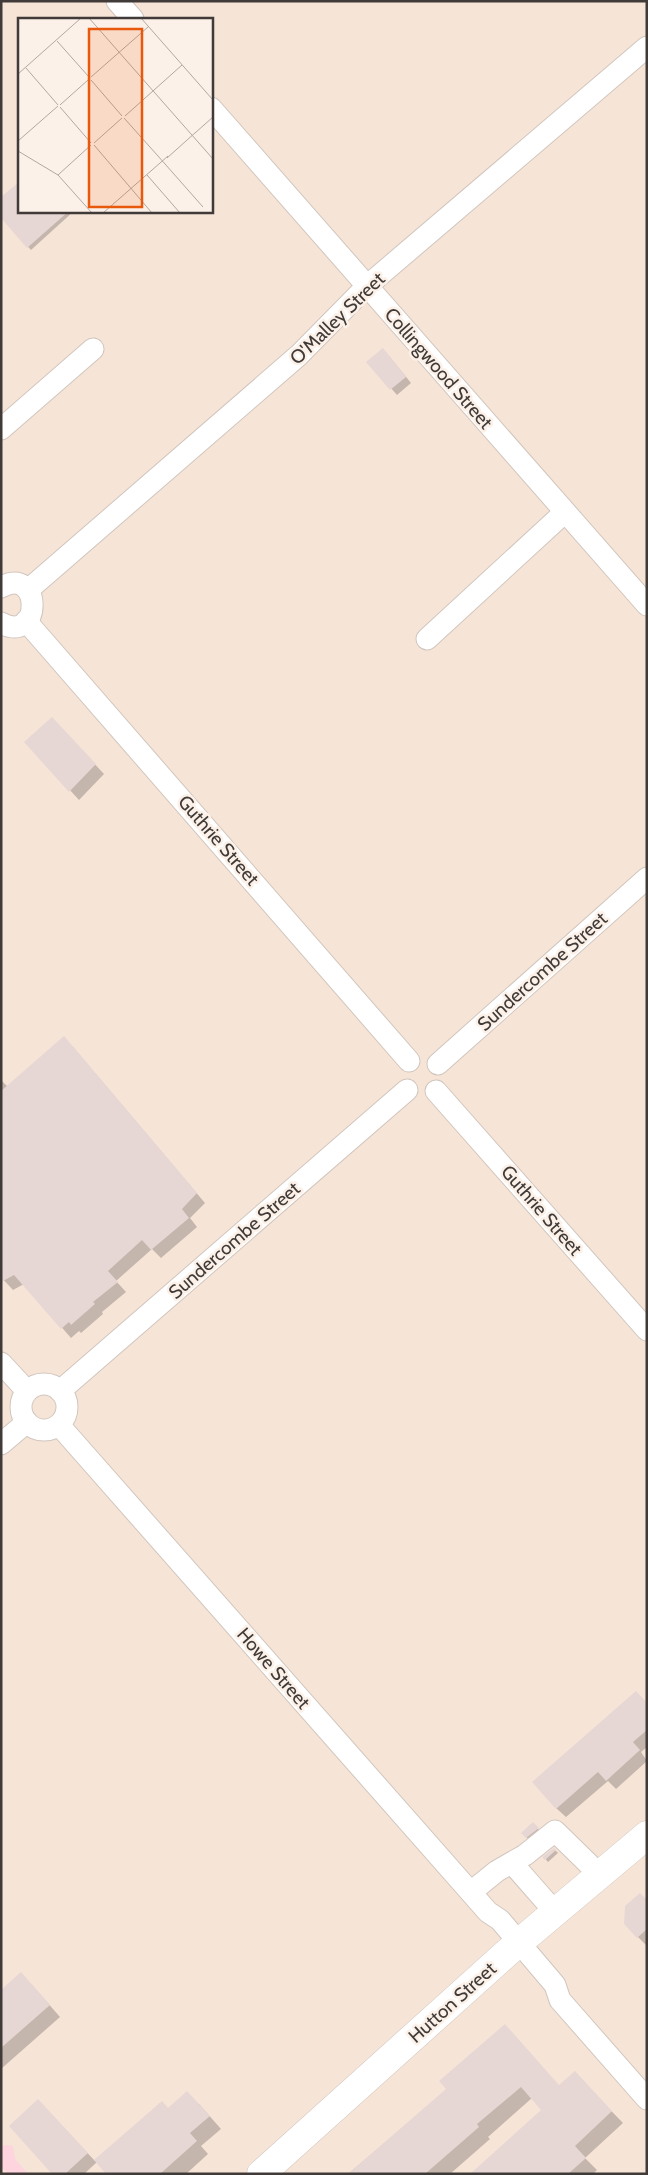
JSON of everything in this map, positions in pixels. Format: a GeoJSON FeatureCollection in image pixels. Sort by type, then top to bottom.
{"type":"FeatureCollection","features":[{"type":"Feature","properties":{"kind":"main road","name":"Hutton Street"},"geometry":{"type":"LineString","coordinates":[[261,2174],[514,1947],[647,1835]]}},
{"type":"Feature","properties":{"kind":"street"},"geometry":{"type":"LineString","coordinates":[[117,1],[132,18]]}},
{"type":"Feature","properties":{"kind":"street","name":"O'Malley Street"},"geometry":{"type":"LineString","coordinates":[[28,590],[299,355],[367,286],[647,47]]}},
{"type":"Feature","properties":{"kind":"street","name":"Collingwood Street"},"geometry":{"type":"LineString","coordinates":[[212,109],[647,605]]}},
{"type":"Feature","properties":{"kind":"street"},"geometry":{"type":"LineString","coordinates":[[1,429],[93,349]]}},
{"type":"Feature","properties":{"kind":"street"},"geometry":{"type":"LineString","coordinates":[[427,639],[565,512]]}},
{"type":"Feature","properties":{"kind":"street"},"geometry":{"type":"LineString","coordinates":[[1,587],[16,584],[28,590],[34,602],[31,616],[26,621],[13,626],[1,623]]}},
{"type":"Feature","properties":{"kind":"street","name":"Guthrie Street"},"geometry":{"type":"LineString","coordinates":[[26,621],[391,1038],[409,1061]]}},
{"type":"Feature","properties":{"kind":"street","name":"Sundercombe Street"},"geometry":{"type":"LineString","coordinates":[[438,1064],[647,878]]}},
{"type":"Feature","properties":{"kind":"street"},"geometry":{"type":"LineString","coordinates":[[421,1056],[427,1057],[438,1064],[442,1078],[436,1091],[425,1096],[419,1096],[407,1090],[402,1081],[402,1075],[409,1061],[421,1056]]}},
{"type":"Feature","properties":{"kind":"street","name":"Sundercombe Street"},"geometry":{"type":"LineString","coordinates":[[60,1391],[407,1090]]}},
{"type":"Feature","properties":{"kind":"street","name":"Guthrie Street"},"geometry":{"type":"LineString","coordinates":[[436,1091],[647,1330]]}},
{"type":"Feature","properties":{"kind":"street"},"geometry":{"type":"LineString","coordinates":[[1,1363],[27,1392]]}},
{"type":"Feature","properties":{"kind":"street"},"geometry":{"type":"LineString","coordinates":[[47,1384],[60,1391],[64,1396],[67,1408],[59,1425],[46,1430],[32,1427],[26,1422],[21,1403],[27,1392],[33,1387],[47,1384]]}},
{"type":"Feature","properties":{"kind":"street"},"geometry":{"type":"LineString","coordinates":[[1,1444],[26,1422]]}},
{"type":"Feature","properties":{"kind":"street","name":"Howe Street"},"geometry":{"type":"LineString","coordinates":[[59,1425],[471,1892],[488,1912],[489,1926],[514,1947],[544,1993],[560,2000],[647,2099]]}},
{"type":"Feature","properties":{"kind":"street"},"geometry":{"type":"LineString","coordinates":[[471,1892],[497,1870],[525,1855],[555,1831],[600,1875]]}},
{"type":"Feature","properties":{"kind":"street"},"geometry":{"type":"LineString","coordinates":[[512,1863],[555,1912]]}},
{"type":"Feature","properties":{"kind":"shaded area"},"geometry":{"type":"Polygon","coordinates":[[[1,1],[647,1],[647,2174],[1,2174],[1,1]]]}},
{"type":"Feature","properties":{"kind":"shaded area"},"geometry":{"type":"Polygon","coordinates":[[[1,2146],[13,2146],[15,2159],[28,2174],[8,2174],[1,2166],[1,2146]]]}},
{"type":"Feature","properties":{"kind":"building"},"geometry":{"type":"Polygon","coordinates":[[[18,183],[18,212],[68,212],[27,248],[1,218],[1,197],[18,183]]]}},
{"type":"Feature","properties":{"kind":"building"},"geometry":{"type":"Polygon","coordinates":[[[383,348],[406,377],[390,390],[366,362],[383,348]]]}},
{"type":"Feature","properties":{"kind":"building"},"geometry":{"type":"Polygon","coordinates":[[[52,717],[96,764],[69,792],[24,742],[52,717]]]}},
{"type":"Feature","properties":{"kind":"building"},"geometry":{"type":"Polygon","coordinates":[[[64,1036],[197,1193],[182,1209],[189,1218],[151,1250],[142,1240],[108,1271],[118,1282],[93,1302],[95,1304],[71,1325],[69,1322],[61,1329],[14,1275],[1,1282],[1,1091],[64,1036]]]}},
{"type":"Feature","properties":{"kind":"building"},"geometry":{"type":"Polygon","coordinates":[[[636,1691],[647,1703],[647,1730],[633,1742],[640,1750],[606,1781],[598,1772],[556,1809],[532,1782],[636,1691]]]}},
{"type":"Feature","properties":{"kind":"building"},"geometry":{"type":"Polygon","coordinates":[[[533,1822],[539,1828],[526,1838],[521,1833],[533,1822]]]}},
{"type":"Feature","properties":{"kind":"building"},"geometry":{"type":"Polygon","coordinates":[[[554,1848],[556,1850],[545,1860],[542,1857],[554,1848]]]}},
{"type":"Feature","properties":{"kind":"building"},"geometry":{"type":"Polygon","coordinates":[[[640,1893],[647,1900],[647,1929],[637,1938],[624,1924],[625,1906],[640,1893]]]}},
{"type":"Feature","properties":{"kind":"building"},"geometry":{"type":"Polygon","coordinates":[[[21,1972],[50,2005],[1,2048],[1,1990],[21,1972]]]}},
{"type":"Feature","properties":{"kind":"building"},"geometry":{"type":"Polygon","coordinates":[[[505,2024],[559,2085],[575,2071],[612,2111],[575,2146],[586,2158],[568,2174],[470,2174],[541,2110],[521,2087],[477,2124],[479,2127],[425,2174],[348,2174],[446,2089],[439,2081],[505,2024]]]}},
{"type":"Feature","properties":{"kind":"building"},"geometry":{"type":"Polygon","coordinates":[[[187,2091],[210,2116],[190,2133],[197,2141],[160,2174],[106,2174],[94,2160],[162,2101],[168,2108],[187,2091]]]}},
{"type":"Feature","properties":{"kind":"building"},"geometry":{"type":"Polygon","coordinates":[[[38,2099],[88,2153],[65,2174],[52,2174],[9,2126],[38,2099]]]}}]}
